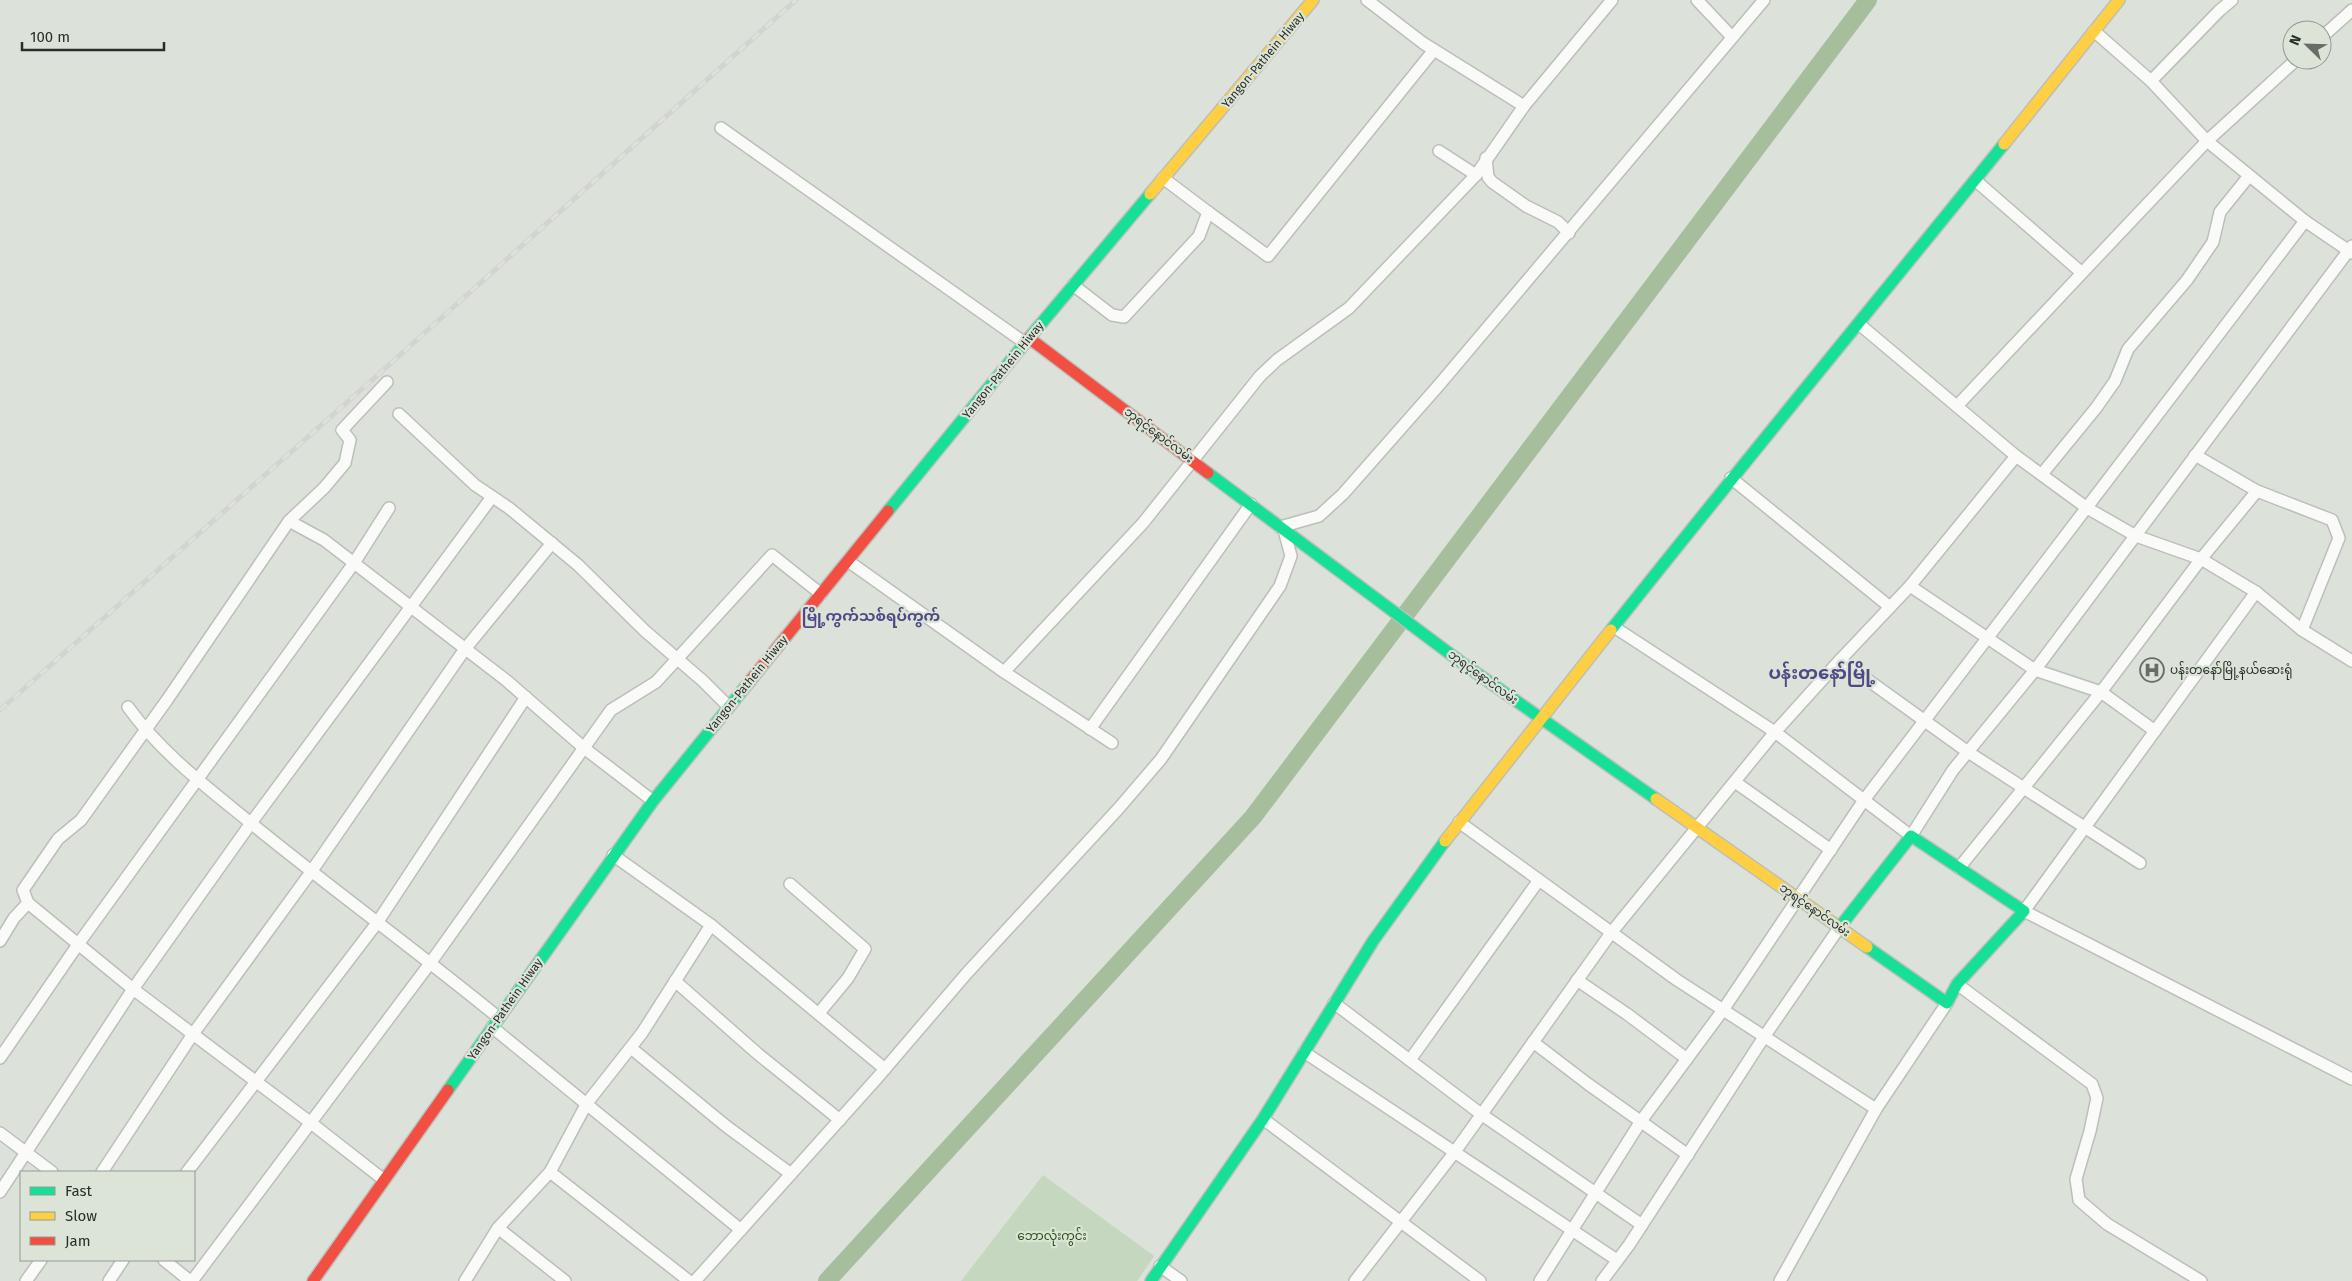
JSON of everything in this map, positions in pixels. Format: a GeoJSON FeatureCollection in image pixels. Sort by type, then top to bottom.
{"type":"FeatureCollection","features":[{"type":"Feature","properties":{"kind":"main road","name":"Yangon-Pathein Hiway"},"geometry":{"type":"LineString","coordinates":[[313,1281],[653,801],[1027,340],[1313,0]]}},
{"type":"Feature","properties":{"kind":"main road"},"geometry":{"type":"LineString","coordinates":[[1150,1281],[1263,1119],[1373,941],[1459,822],[1731,478],[1859,324],[2119,0]]}},
{"type":"Feature","properties":{"kind":"main road","name":"ဘုရင့်နောင်လမ်း"},"geometry":{"type":"LineString","coordinates":[[1027,340],[1192,460],[1465,665],[1947,1003]]}},
{"type":"Feature","properties":{"kind":"main road"},"geometry":{"type":"LineString","coordinates":[[1840,928],[1911,836],[2024,911],[1957,984],[1947,1003]]}},
{"type":"Feature","properties":{"kind":"street"},"geometry":{"type":"LineString","coordinates":[[1367,0],[1434,50],[1524,106]]}},
{"type":"Feature","properties":{"kind":"street"},"geometry":{"type":"LineString","coordinates":[[1004,672],[1143,524],[1260,376],[1277,360],[1349,308],[1476,175],[1524,106],[1612,0]]}},
{"type":"Feature","properties":{"kind":"street"},"geometry":{"type":"LineString","coordinates":[[1697,0],[1732,37]]}},
{"type":"Feature","properties":{"kind":"street"},"geometry":{"type":"LineString","coordinates":[[695,1281],[840,1120],[967,973],[1119,808],[1160,759],[1280,586],[1291,556],[1284,530],[1319,516],[1343,494],[1568,233],[1764,0]]}},
{"type":"Feature","properties":{"kind":"street"},"geometry":{"type":"LineString","coordinates":[[2152,80],[2232,0]]}},
{"type":"Feature","properties":{"kind":"street"},"geometry":{"type":"LineString","coordinates":[[2332,28],[2352,10]]}},
{"type":"Feature","properties":{"kind":"street"},"geometry":{"type":"LineString","coordinates":[[1614,628],[1775,732],[1911,836],[1953,770],[2036,670],[2195,455],[2351,250],[2305,221],[2207,141],[2152,80],[2094,30]]}},
{"type":"Feature","properties":{"kind":"street"},"geometry":{"type":"LineString","coordinates":[[1163,178],[1268,256],[1434,50]]}},
{"type":"Feature","properties":{"kind":"street"},"geometry":{"type":"LineString","coordinates":[[1957,406],[2207,141],[2285,70]]}},
{"type":"Feature","properties":{"kind":"street"},"geometry":{"type":"LineString","coordinates":[[721,128],[1027,340]]}},
{"type":"Feature","properties":{"kind":"street"},"geometry":{"type":"LineString","coordinates":[[1439,151],[1476,175]]}},
{"type":"Feature","properties":{"kind":"street"},"geometry":{"type":"LineString","coordinates":[[1486,158],[1488,177],[1492,182],[1526,206],[1558,222],[1568,233]]}},
{"type":"Feature","properties":{"kind":"street"},"geometry":{"type":"LineString","coordinates":[[2042,474],[2096,408],[2115,380],[2128,349],[2187,280],[2208,250],[2213,242],[2220,212],[2249,176]]}},
{"type":"Feature","properties":{"kind":"street"},"geometry":{"type":"LineString","coordinates":[[1975,180],[2082,273]]}},
{"type":"Feature","properties":{"kind":"street"},"geometry":{"type":"LineString","coordinates":[[1073,285],[1112,315],[1124,317],[1199,236],[1208,212]]}},
{"type":"Feature","properties":{"kind":"street"},"geometry":{"type":"LineString","coordinates":[[1540,1281],[1597,1193],[1640,1121],[1723,1010],[1864,800],[2305,221]]}},
{"type":"Feature","properties":{"kind":"street"},"geometry":{"type":"LineString","coordinates":[[1859,324],[2016,456],[2088,508],[2136,536],[2201,559],[2256,592],[2302,630],[2352,661]]}},
{"type":"Feature","properties":{"kind":"street"},"geometry":{"type":"LineString","coordinates":[[384,1180],[311,1122],[133,989],[28,903],[23,890],[58,839],[81,820],[167,700],[289,521],[324,488],[346,463],[350,440],[342,430],[387,382]]}},
{"type":"Feature","properties":{"kind":"street"},"geometry":{"type":"LineString","coordinates":[[399,414],[468,478],[552,543],[729,707]]}},
{"type":"Feature","properties":{"kind":"street"},"geometry":{"type":"LineString","coordinates":[[2195,455],[2257,491],[2332,520],[2339,538],[2302,630]]}},
{"type":"Feature","properties":{"kind":"street"},"geometry":{"type":"LineString","coordinates":[[1355,1281],[1401,1224],[1454,1152],[1611,933],[1699,828],[1775,732],[1910,586],[2016,456]]}},
{"type":"Feature","properties":{"kind":"street"},"geometry":{"type":"LineString","coordinates":[[1731,478],[1890,607]]}},
{"type":"Feature","properties":{"kind":"street"},"geometry":{"type":"LineString","coordinates":[[1960,868],[2101,692],[2201,559],[2257,491]]}},
{"type":"Feature","properties":{"kind":"street"},"geometry":{"type":"LineString","coordinates":[[0,1192],[27,1154],[133,989],[410,606],[492,497]]}},
{"type":"Feature","properties":{"kind":"street"},"geometry":{"type":"LineString","coordinates":[[1090,728],[1251,504]]}},
{"type":"Feature","properties":{"kind":"street"},"geometry":{"type":"LineString","coordinates":[[0,1058],[79,943],[354,563],[389,508]]}},
{"type":"Feature","properties":{"kind":"street"},"geometry":{"type":"LineString","coordinates":[[289,521],[324,540],[410,606],[526,697],[584,748],[653,801]]}},
{"type":"Feature","properties":{"kind":"street"},"geometry":{"type":"LineString","coordinates":[[103,1171],[193,1034],[311,872],[465,649],[552,543]]}},
{"type":"Feature","properties":{"kind":"street"},"geometry":{"type":"LineString","coordinates":[[165,1261],[191,1281],[431,962],[611,710],[656,682],[772,555],[821,594]]}},
{"type":"Feature","properties":{"kind":"street"},"geometry":{"type":"LineString","coordinates":[[848,560],[1004,672],[1112,743]]}},
{"type":"Feature","properties":{"kind":"street"},"geometry":{"type":"LineString","coordinates":[[1910,586],[2036,670],[2101,692],[2155,731]]}},
{"type":"Feature","properties":{"kind":"street"},"geometry":{"type":"LineString","coordinates":[[2256,592],[2024,911],[2352,1079]]}},
{"type":"Feature","properties":{"kind":"street"},"geometry":{"type":"LineString","coordinates":[[1840,660],[1968,752],[2140,863]]}},
{"type":"Feature","properties":{"kind":"street"},"geometry":{"type":"LineString","coordinates":[[188,1171],[377,923],[526,697]]}},
{"type":"Feature","properties":{"kind":"street"},"geometry":{"type":"LineString","coordinates":[[128,707],[145,730],[198,780],[311,872],[431,962],[587,1104],[741,1230]]}},
{"type":"Feature","properties":{"kind":"street"},"geometry":{"type":"LineString","coordinates":[[1735,782],[1831,850]]}},
{"type":"Feature","properties":{"kind":"street"},"geometry":{"type":"LineString","coordinates":[[1459,822],[1611,933],[1723,1010],[1876,1109]]}},
{"type":"Feature","properties":{"kind":"street"},"geometry":{"type":"LineString","coordinates":[[613,855],[711,926],[885,1069]]}},
{"type":"Feature","properties":{"kind":"street"},"geometry":{"type":"LineString","coordinates":[[1410,1060],[1539,880]]}},
{"type":"Feature","properties":{"kind":"street"},"geometry":{"type":"LineString","coordinates":[[790,884],[865,949],[848,978],[818,1013]]}},
{"type":"Feature","properties":{"kind":"street"},"geometry":{"type":"LineString","coordinates":[[0,941],[14,918],[28,903]]}},
{"type":"Feature","properties":{"kind":"street"},"geometry":{"type":"LineString","coordinates":[[466,1281],[498,1228],[550,1172],[587,1104],[631,1048],[711,926]]}},
{"type":"Feature","properties":{"kind":"street"},"geometry":{"type":"LineString","coordinates":[[1602,1281],[1642,1225],[1764,1036],[1840,928]]}},
{"type":"Feature","properties":{"kind":"street"},"geometry":{"type":"LineString","coordinates":[[1577,980],[1687,1058]]}},
{"type":"Feature","properties":{"kind":"street"},"geometry":{"type":"LineString","coordinates":[[675,981],[758,1054],[840,1120]]}},
{"type":"Feature","properties":{"kind":"street"},"geometry":{"type":"LineString","coordinates":[[1957,984],[2092,1084],[2097,1098],[2090,1131],[2076,1178],[2079,1200],[2107,1224],[2201,1281]]}},
{"type":"Feature","properties":{"kind":"street"},"geometry":{"type":"LineString","coordinates":[[1334,1003],[1481,1114],[1642,1225]]}},
{"type":"Feature","properties":{"kind":"street"},"geometry":{"type":"LineString","coordinates":[[1780,1281],[1876,1109],[1947,1003]]}},
{"type":"Feature","properties":{"kind":"street"},"geometry":{"type":"LineString","coordinates":[[1533,1042],[1688,1154]]}},
{"type":"Feature","properties":{"kind":"street"},"geometry":{"type":"LineString","coordinates":[[631,1048],[726,1126],[791,1174]]}},
{"type":"Feature","properties":{"kind":"street"},"geometry":{"type":"LineString","coordinates":[[1304,1052],[1618,1260]]}},
{"type":"Feature","properties":{"kind":"street"},"geometry":{"type":"LineString","coordinates":[[1263,1119],[1401,1224],[1480,1281]]}},
{"type":"Feature","properties":{"kind":"street"},"geometry":{"type":"LineString","coordinates":[[0,1133],[51,1171]]}},
{"type":"Feature","properties":{"kind":"street"},"geometry":{"type":"LineString","coordinates":[[550,1172],[688,1281]]}},
{"type":"Feature","properties":{"kind":"street"},"geometry":{"type":"LineString","coordinates":[[498,1228],[565,1281]]}},
{"type":"Feature","properties":{"kind":"street"},"geometry":{"type":"LineString","coordinates":[[26,1281],[40,1261]]}},
{"type":"Feature","properties":{"kind":"street"},"geometry":{"type":"LineString","coordinates":[[109,1281],[122,1261]]}},
{"type":"Feature","properties":{"kind":"street"},"geometry":{"type":"LineString","coordinates":[[1160,1266],[1181,1281]]}},
{"type":"Feature","properties":{"kind":"green space","name":"ဘောလုံးကွင်း"},"geometry":{"type":"Polygon","coordinates":[[[1043,1175],[1154,1256],[1137,1281],[961,1281],[1043,1175]]]}},
{"type":"Feature","properties":{"kind":"waterway"},"geometry":{"type":"LineString","coordinates":[[827,1281],[1253,817],[1868,0]]}},
{"type":"Feature","properties":{"kind":"railway"},"geometry":{"type":"LineString","coordinates":[[0,710],[796,0]]}},
{"type":"Feature","properties":{"kind":"traffic: fast"},"geometry":{"type":"LineString","coordinates":[[1611,630],[1757,447],[2004,144]]}},
{"type":"Feature","properties":{"kind":"traffic: fast"},"geometry":{"type":"LineString","coordinates":[[888,511],[1029,338],[1150,194]]}},
{"type":"Feature","properties":{"kind":"traffic: fast"},"geometry":{"type":"LineString","coordinates":[[1208,473],[1465,665],[1656,799]]}},
{"type":"Feature","properties":{"kind":"traffic: fast"},"geometry":{"type":"LineString","coordinates":[[448,1090],[653,801],[750,681]]}},
{"type":"Feature","properties":{"kind":"traffic: fast"},"geometry":{"type":"LineString","coordinates":[[1839,928],[1911,836],[2024,911],[1957,984],[1947,1003],[1867,947]]}},
{"type":"Feature","properties":{"kind":"traffic: fast"},"geometry":{"type":"LineString","coordinates":[[1151,1281],[1263,1119],[1373,941],[1445,841]]}},
{"type":"Feature","properties":{"kind":"traffic: slow"},"geometry":{"type":"LineString","coordinates":[[1150,194],[1313,0]]}},
{"type":"Feature","properties":{"kind":"traffic: slow"},"geometry":{"type":"LineString","coordinates":[[2004,144],[2119,0]]}},
{"type":"Feature","properties":{"kind":"traffic: slow"},"geometry":{"type":"LineString","coordinates":[[1445,841],[1611,630]]}},
{"type":"Feature","properties":{"kind":"traffic: slow"},"geometry":{"type":"LineString","coordinates":[[1656,799],[1867,947]]}},
{"type":"Feature","properties":{"kind":"traffic: jam"},"geometry":{"type":"LineString","coordinates":[[1029,338],[1208,473]]}},
{"type":"Feature","properties":{"kind":"traffic: jam"},"geometry":{"type":"LineString","coordinates":[[750,681],[888,511]]}},
{"type":"Feature","properties":{"kind":"traffic: jam"},"geometry":{"type":"LineString","coordinates":[[313,1281],[448,1090]]}},
{"type":"Feature","properties":{"kind":"place","name":"ပန်းတနော်မြို့နယ်ဆေးရုံ"},"geometry":{"type":"Point","coordinates":[2152,670]}},
{"type":"Feature","properties":{"kind":"district","name":"မြို့ကွက်သစ်ရပ်ကွက်"},"geometry":{"type":"Point","coordinates":[871,616]}},
{"type":"Feature","properties":{"kind":"district","name":"ပန်းတနော်မြို့"},"geometry":{"type":"Point","coordinates":[1822,673]}}]}
